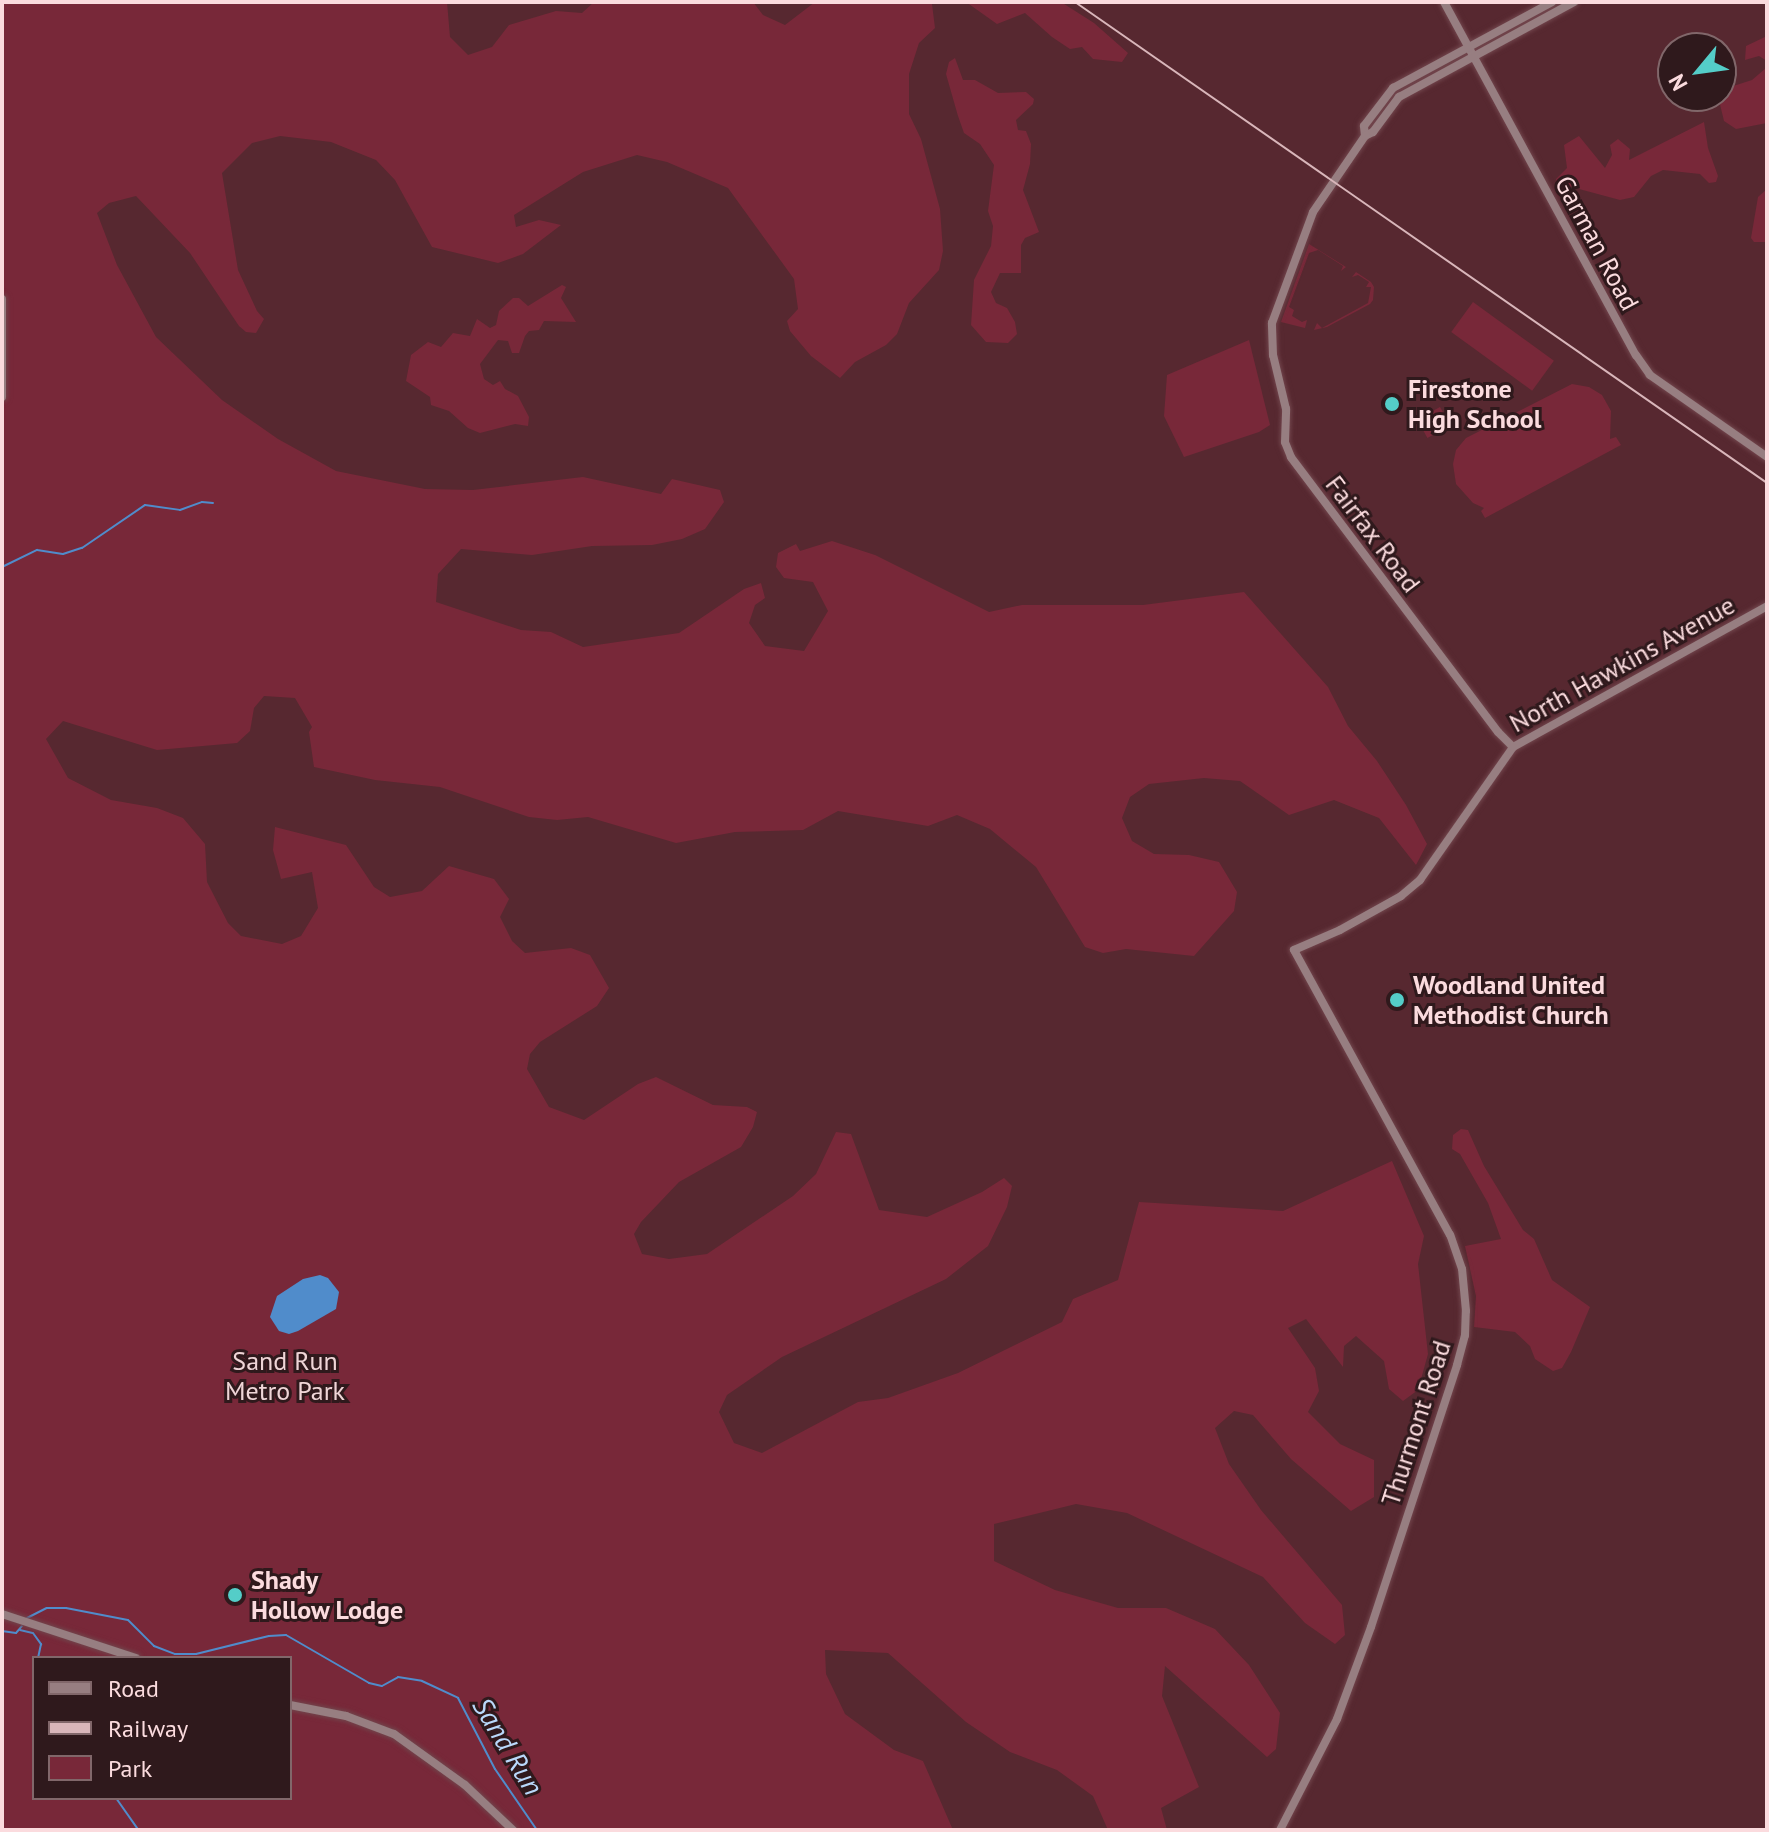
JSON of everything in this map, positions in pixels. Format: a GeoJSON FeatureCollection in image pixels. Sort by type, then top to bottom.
{"type":"FeatureCollection","features":[{"type":"Feature","properties":{"kind":"street","name":"Garman Road"},"geometry":{"type":"LineString","coordinates":[[1444,2],[1599,289],[1650,375],[1767,457]]}},
{"type":"Feature","properties":{"kind":"street"},"geometry":{"type":"LineString","coordinates":[[1472,52],[1552,2]]}},
{"type":"Feature","properties":{"kind":"street"},"geometry":{"type":"LineString","coordinates":[[1472,52],[1574,2]]}},
{"type":"Feature","properties":{"kind":"street","name":"Fairfax Road"},"geometry":{"type":"LineString","coordinates":[[1472,52],[1393,88],[1364,126],[1365,136],[1313,212],[1272,317],[1272,346],[1286,409],[1285,442],[1291,457],[1498,732],[1513,747]]}},
{"type":"Feature","properties":{"kind":"street"},"geometry":{"type":"LineString","coordinates":[[2,299],[2,397]]}},
{"type":"Feature","properties":{"kind":"street","name":"North Hawkins Avenue"},"geometry":{"type":"LineString","coordinates":[[1294,950],[1340,930],[1401,896],[1420,880],[1513,747],[1767,606]]}},
{"type":"Feature","properties":{"kind":"street","name":"Thurmont Road"},"geometry":{"type":"LineString","coordinates":[[1280,1830],[1337,1719],[1371,1627],[1457,1365],[1465,1335],[1466,1311],[1462,1269],[1450,1235],[1294,950]]}},
{"type":"Feature","properties":{"kind":"street"},"geometry":{"type":"LineString","coordinates":[[2,1614],[130,1656]]}},
{"type":"Feature","properties":{"kind":"street"},"geometry":{"type":"LineString","coordinates":[[292,1705],[346,1716],[394,1734],[465,1785],[513,1830]]}},
{"type":"Feature","properties":{"kind":"green space","name":"Sand Run Metro Park"},"geometry":{"type":"Polygon","coordinates":[[[2,2],[447,2],[450,37],[468,55],[492,47],[509,25],[556,11],[582,13],[594,2],[753,2],[763,15],[785,25],[815,2],[932,4],[935,28],[919,43],[909,74],[909,114],[921,139],[940,209],[943,251],[939,270],[909,303],[897,334],[886,345],[855,362],[840,378],[811,356],[790,331],[787,321],[798,309],[794,279],[728,188],[667,162],[637,155],[583,172],[514,215],[516,227],[539,220],[561,225],[523,254],[498,263],[432,247],[395,180],[376,160],[331,142],[280,136],[252,143],[222,173],[238,270],[257,311],[264,319],[256,333],[246,332],[239,326],[190,253],[136,196],[109,203],[97,213],[117,265],[156,337],[222,400],[278,439],[336,471],[425,489],[473,490],[583,477],[661,494],[672,479],[720,490],[724,502],[705,529],[682,539],[652,545],[592,546],[532,555],[461,549],[438,574],[436,602],[521,630],[551,632],[583,647],[679,633],[744,589],[761,583],[765,598],[755,605],[749,623],[765,646],[804,651],[828,611],[813,582],[784,578],[776,567],[778,553],[796,544],[800,551],[832,541],[875,555],[989,612],[1022,605],[1143,605],[1244,592],[1328,687],[1348,726],[1377,761],[1427,844],[1416,865],[1379,818],[1334,800],[1289,815],[1240,781],[1204,778],[1149,784],[1130,797],[1122,818],[1132,841],[1154,854],[1189,855],[1219,862],[1237,892],[1234,911],[1194,956],[1126,949],[1103,953],[1085,947],[1036,867],[990,829],[957,815],[928,826],[838,811],[803,830],[735,832],[676,843],[588,817],[557,820],[529,817],[440,787],[375,780],[314,767],[309,732],[312,727],[295,698],[264,696],[254,708],[250,731],[237,743],[157,750],[63,721],[46,739],[68,778],[111,800],[157,808],[183,818],[205,844],[207,882],[228,923],[241,936],[282,944],[301,936],[318,908],[312,872],[281,879],[273,850],[275,827],[346,845],[374,887],[390,897],[422,891],[449,866],[494,879],[509,899],[500,917],[512,941],[525,953],[571,948],[590,955],[609,988],[597,1006],[540,1042],[530,1054],[527,1069],[549,1107],[584,1120],[638,1084],[656,1077],[713,1105],[747,1107],[757,1112],[753,1127],[741,1147],[679,1182],[641,1222],[634,1234],[642,1254],[669,1259],[707,1254],[793,1196],[816,1174],[836,1132],[851,1134],[879,1210],[927,1217],[982,1192],[1004,1178],[1012,1186],[1007,1207],[988,1246],[946,1279],[782,1357],[727,1395],[719,1412],[734,1443],[762,1453],[858,1402],[888,1398],[958,1373],[1062,1322],[1073,1299],[1118,1280],[1139,1202],[1283,1211],[1392,1161],[1424,1236],[1418,1264],[1428,1354],[1418,1390],[1403,1401],[1389,1389],[1384,1361],[1356,1336],[1344,1346],[1343,1367],[1306,1319],[1288,1328],[1315,1368],[1319,1391],[1308,1412],[1340,1444],[1374,1460],[1374,1497],[1351,1511],[1291,1459],[1253,1415],[1234,1411],[1215,1428],[1229,1464],[1261,1510],[1342,1605],[1345,1635],[1335,1644],[1305,1623],[1263,1577],[1127,1513],[1076,1504],[994,1524],[994,1561],[1055,1590],[1118,1608],[1166,1608],[1215,1629],[1249,1665],[1280,1713],[1276,1749],[1267,1757],[1165,1666],[1162,1696],[1199,1787],[1161,1808],[1167,1830],[1108,1830],[1093,1796],[1057,1770],[1010,1752],[966,1722],[888,1653],[825,1650],[826,1674],[845,1714],[894,1750],[923,1761],[953,1830],[2,1830],[2,2]]]}},
{"type":"Feature","properties":{"kind":"green space"},"geometry":{"type":"Polygon","coordinates":[[[966,2],[1061,2],[1094,23],[1128,53],[1122,62],[1093,59],[1082,47],[1070,49],[1052,37],[1025,13],[997,24],[966,2]]]}},
{"type":"Feature","properties":{"kind":"green space"},"geometry":{"type":"Polygon","coordinates":[[[1767,36],[1767,61],[1759,56],[1745,60],[1746,46],[1767,36]]]}},
{"type":"Feature","properties":{"kind":"green space"},"geometry":{"type":"Polygon","coordinates":[[[955,58],[963,80],[975,80],[998,93],[1026,92],[1034,99],[1033,104],[1016,120],[1018,130],[1026,131],[1031,144],[1030,164],[1023,190],[1039,232],[1025,238],[1021,245],[1021,273],[1000,273],[991,292],[996,303],[1007,308],[1015,322],[1017,334],[1008,343],[986,342],[971,325],[974,280],[991,246],[993,226],[988,211],[994,165],[980,144],[964,133],[946,74],[949,62],[955,58]]]}},
{"type":"Feature","properties":{"kind":"green space"},"geometry":{"type":"Polygon","coordinates":[[[1767,61],[1767,123],[1736,129],[1724,121],[1722,112],[1737,112],[1737,85],[1752,80],[1766,68],[1767,61]]]}},
{"type":"Feature","properties":{"kind":"green space"},"geometry":{"type":"Polygon","coordinates":[[[1704,122],[1708,148],[1718,176],[1716,182],[1709,183],[1700,174],[1663,170],[1651,176],[1634,197],[1620,200],[1568,186],[1558,196],[1556,179],[1567,168],[1564,145],[1579,136],[1605,168],[1612,155],[1610,145],[1618,139],[1630,149],[1629,160],[1704,122]]]}},
{"type":"Feature","properties":{"kind":"green space"},"geometry":{"type":"Polygon","coordinates":[[[1767,189],[1767,242],[1754,242],[1751,238],[1758,197],[1767,189]]]}},
{"type":"Feature","properties":{"kind":"green space"},"geometry":{"type":"Polygon","coordinates":[[[1309,244],[1346,267],[1341,271],[1343,266],[1318,250],[1309,253],[1289,307],[1294,310],[1292,316],[1302,322],[1307,320],[1305,328],[1281,322],[1309,244]]]}},
{"type":"Feature","properties":{"kind":"green space"},"geometry":{"type":"Polygon","coordinates":[[[1356,272],[1371,282],[1374,287],[1373,300],[1370,304],[1327,327],[1314,330],[1317,323],[1322,328],[1368,303],[1371,287],[1366,287],[1369,282],[1358,275],[1352,277],[1356,272]]]}},
{"type":"Feature","properties":{"kind":"green space"},"geometry":{"type":"Polygon","coordinates":[[[562,285],[566,287],[561,298],[576,322],[544,321],[539,330],[529,331],[525,336],[519,353],[512,353],[508,341],[498,340],[480,364],[484,379],[493,385],[500,381],[505,389],[518,396],[529,417],[528,426],[515,424],[480,433],[468,428],[449,411],[431,405],[430,397],[406,381],[411,355],[428,342],[441,347],[453,333],[470,336],[477,319],[490,328],[496,325],[499,311],[513,298],[519,298],[528,306],[562,285]]]}},
{"type":"Feature","properties":{"kind":"green space"},"geometry":{"type":"Polygon","coordinates":[[[1473,302],[1554,361],[1532,391],[1451,332],[1473,302]]]}},
{"type":"Feature","properties":{"kind":"green space"},"geometry":{"type":"Polygon","coordinates":[[[1249,340],[1270,425],[1259,432],[1184,457],[1164,416],[1167,375],[1249,340]]]}},
{"type":"Feature","properties":{"kind":"green space"},"geometry":{"type":"Polygon","coordinates":[[[1572,384],[1589,387],[1602,395],[1611,411],[1610,439],[1616,437],[1621,445],[1485,518],[1481,511],[1484,508],[1473,503],[1456,484],[1453,464],[1456,450],[1466,438],[1572,384]]]}},
{"type":"Feature","properties":{"kind":"green space"},"geometry":{"type":"Polygon","coordinates":[[[1440,407],[1450,425],[1427,438],[1417,420],[1440,407]]]}},
{"type":"Feature","properties":{"kind":"green space"},"geometry":{"type":"Polygon","coordinates":[[[1461,1129],[1468,1130],[1484,1166],[1523,1230],[1534,1239],[1552,1280],[1590,1307],[1562,1368],[1553,1371],[1535,1359],[1530,1346],[1515,1332],[1474,1327],[1476,1296],[1465,1246],[1501,1239],[1488,1203],[1460,1154],[1452,1149],[1453,1135],[1461,1129]]]}},
{"type":"Feature","properties":{"kind":"water"},"geometry":{"type":"Polygon","coordinates":[[[320,1275],[328,1278],[339,1292],[336,1309],[298,1331],[289,1334],[279,1331],[270,1317],[277,1296],[303,1279],[320,1275]]]}},
{"type":"Feature","properties":{"kind":"waterway"},"geometry":{"type":"LineString","coordinates":[[2,567],[37,550],[63,554],[82,548],[145,505],[180,510],[202,502],[213,503]]}},
{"type":"Feature","properties":{"kind":"waterway","name":"Sand Run"},"geometry":{"type":"LineString","coordinates":[[27,1618],[47,1608],[66,1608],[128,1620],[154,1646],[175,1654],[196,1654],[269,1636],[286,1635],[369,1683],[382,1686],[398,1677],[422,1681],[458,1698],[495,1769],[537,1830]]}},
{"type":"Feature","properties":{"kind":"waterway","name":"Sand Run"},"geometry":{"type":"LineString","coordinates":[[2,1631],[16,1633],[22,1626]]}},
{"type":"Feature","properties":{"kind":"waterway"},"geometry":{"type":"LineString","coordinates":[[20,1630],[33,1633],[41,1644],[38,1656]]}},
{"type":"Feature","properties":{"kind":"waterway"},"geometry":{"type":"LineString","coordinates":[[117,1800],[138,1830]]}},
{"type":"Feature","properties":{"kind":"railway"},"geometry":{"type":"LineString","coordinates":[[1075,2],[1767,483]]}},
{"type":"Feature","properties":{"kind":"place","name":"Firestone High School"},"geometry":{"type":"Point","coordinates":[1392,404]}},
{"type":"Feature","properties":{"kind":"place","name":"Woodland United Methodist Church"},"geometry":{"type":"Point","coordinates":[1397,1000]}},
{"type":"Feature","properties":{"kind":"place","name":"Shady Hollow Lodge"},"geometry":{"type":"Point","coordinates":[235,1595]}}]}
